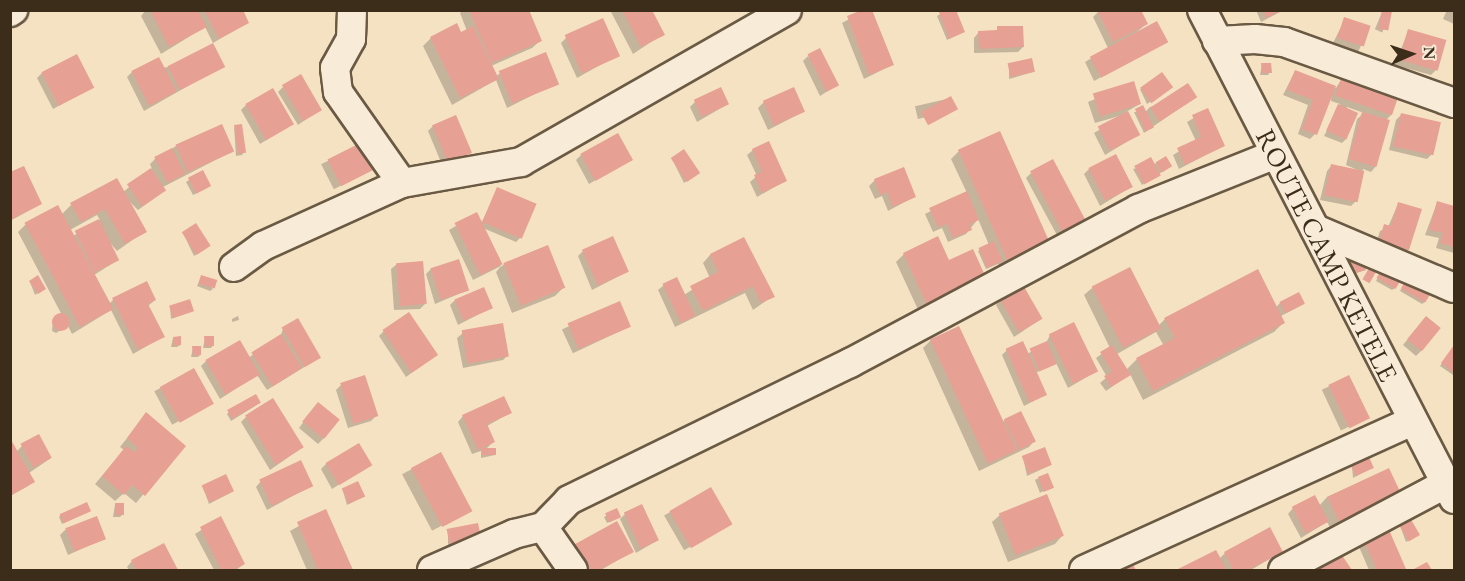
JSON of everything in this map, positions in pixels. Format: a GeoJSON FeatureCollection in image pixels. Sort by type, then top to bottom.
{"type":"FeatureCollection","features":[{"type":"Feature","properties":{"kind":"street"},"geometry":{"type":"LineString","coordinates":[[352,10],[351,39],[335,68],[338,92],[402,183]]}},
{"type":"Feature","properties":{"kind":"street"},"geometry":{"type":"LineString","coordinates":[[234,267],[262,246],[402,183],[521,162],[787,10]]}},
{"type":"Feature","properties":{"kind":"street","name":"ROUTE CAMP KETELE"},"geometry":{"type":"LineString","coordinates":[[1202,10],[1274,155],[1315,229],[1412,421],[1451,491]]}},
{"type":"Feature","properties":{"kind":"street"},"geometry":{"type":"LineString","coordinates":[[1217,41],[1255,39],[1284,42],[1455,103]]}},
{"type":"Feature","properties":{"kind":"street"},"geometry":{"type":"LineString","coordinates":[[432,570],[514,534],[543,527],[569,500],[850,363],[1138,209],[1274,155]]}},
{"type":"Feature","properties":{"kind":"street"},"geometry":{"type":"LineString","coordinates":[[1315,229],[1455,288]]}},
{"type":"Feature","properties":{"kind":"street"},"geometry":{"type":"LineString","coordinates":[[1084,570],[1412,421]]}},
{"type":"Feature","properties":{"kind":"street"},"geometry":{"type":"LineString","coordinates":[[1283,570],[1451,491]]}},
{"type":"Feature","properties":{"kind":"street"},"geometry":{"type":"LineString","coordinates":[[543,527],[573,570]]}},
{"type":"Feature","properties":{"kind":"building"},"geometry":{"type":"Polygon","coordinates":[[[150,10],[198,10],[207,27],[169,47],[150,10]]]}},
{"type":"Feature","properties":{"kind":"building"},"geometry":{"type":"Polygon","coordinates":[[[204,10],[243,10],[249,23],[219,39],[204,10]]]}},
{"type":"Feature","properties":{"kind":"building"},"geometry":{"type":"Polygon","coordinates":[[[469,10],[529,10],[542,41],[492,63],[469,10]]]}},
{"type":"Feature","properties":{"kind":"building"},"geometry":{"type":"Polygon","coordinates":[[[622,10],[652,10],[665,35],[641,47],[622,10]]]}},
{"type":"Feature","properties":{"kind":"building"},"geometry":{"type":"Polygon","coordinates":[[[862,10],[872,10],[894,65],[869,75],[847,16],[862,10]]]}},
{"type":"Feature","properties":{"kind":"building"},"geometry":{"type":"Polygon","coordinates":[[[956,10],[965,32],[949,39],[939,12],[956,10]]]}},
{"type":"Feature","properties":{"kind":"building"},"geometry":{"type":"Polygon","coordinates":[[[1097,10],[1141,10],[1148,24],[1113,42],[1097,10]]]}},
{"type":"Feature","properties":{"kind":"building"},"geometry":{"type":"Polygon","coordinates":[[[1263,10],[1283,10],[1266,18],[1263,10]]]}},
{"type":"Feature","properties":{"kind":"building"},"geometry":{"type":"Polygon","coordinates":[[[1382,10],[1392,12],[1388,31],[1378,29],[1382,10]]]}},
{"type":"Feature","properties":{"kind":"building"},"geometry":{"type":"Polygon","coordinates":[[[1344,17],[1371,26],[1364,47],[1337,38],[1344,17]]]}},
{"type":"Feature","properties":{"kind":"building"},"geometry":{"type":"Polygon","coordinates":[[[603,18],[620,56],[582,73],[565,35],[603,18]]]}},
{"type":"Feature","properties":{"kind":"building"},"geometry":{"type":"Polygon","coordinates":[[[1157,21],[1168,42],[1101,78],[1090,57],[1157,21]]]}},
{"type":"Feature","properties":{"kind":"building"},"geometry":{"type":"Polygon","coordinates":[[[457,23],[461,32],[473,26],[499,79],[460,98],[430,37],[457,23]]]}},
{"type":"Feature","properties":{"kind":"building"},"geometry":{"type":"Polygon","coordinates":[[[997,26],[1023,26],[1024,47],[979,49],[978,31],[997,30],[997,26]]]}},
{"type":"Feature","properties":{"kind":"building"},"geometry":{"type":"Polygon","coordinates":[[[1408,29],[1446,40],[1438,71],[1399,60],[1408,29]]]}},
{"type":"Feature","properties":{"kind":"building"},"geometry":{"type":"Polygon","coordinates":[[[213,43],[225,67],[180,90],[168,66],[213,43]]]}},
{"type":"Feature","properties":{"kind":"building"},"geometry":{"type":"Polygon","coordinates":[[[820,48],[839,85],[827,92],[808,54],[820,48]]]}},
{"type":"Feature","properties":{"kind":"building"},"geometry":{"type":"Polygon","coordinates":[[[546,52],[559,84],[512,104],[499,71],[546,52]]]}},
{"type":"Feature","properties":{"kind":"building"},"geometry":{"type":"Polygon","coordinates":[[[77,54],[94,88],[59,106],[41,72],[77,54]]]}},
{"type":"Feature","properties":{"kind":"building"},"geometry":{"type":"Polygon","coordinates":[[[159,57],[177,92],[149,106],[131,71],[159,57]]]}},
{"type":"Feature","properties":{"kind":"building"},"geometry":{"type":"Polygon","coordinates":[[[1032,58],[1035,72],[1010,77],[1008,63],[1032,58]]]}},
{"type":"Feature","properties":{"kind":"building"},"geometry":{"type":"Polygon","coordinates":[[[1261,63],[1271,63],[1272,73],[1262,73],[1261,63]]]}},
{"type":"Feature","properties":{"kind":"building"},"geometry":{"type":"Polygon","coordinates":[[[1295,70],[1336,86],[1317,135],[1302,129],[1313,100],[1287,90],[1295,70]]]}},
{"type":"Feature","properties":{"kind":"building"},"geometry":{"type":"Polygon","coordinates":[[[1162,72],[1173,87],[1151,103],[1140,88],[1162,72]]]}},
{"type":"Feature","properties":{"kind":"building"},"geometry":{"type":"Polygon","coordinates":[[[1343,73],[1400,93],[1392,115],[1335,96],[1343,73]]]}},
{"type":"Feature","properties":{"kind":"building"},"geometry":{"type":"Polygon","coordinates":[[[301,74],[322,110],[303,121],[282,85],[301,74]]]}},
{"type":"Feature","properties":{"kind":"building"},"geometry":{"type":"Polygon","coordinates":[[[1134,81],[1141,104],[1100,117],[1093,94],[1134,81]]]}},
{"type":"Feature","properties":{"kind":"building"},"geometry":{"type":"Polygon","coordinates":[[[1188,83],[1197,97],[1160,122],[1150,108],[1188,83]]]}},
{"type":"Feature","properties":{"kind":"building"},"geometry":{"type":"Polygon","coordinates":[[[721,87],[729,104],[702,117],[694,100],[721,87]]]}},
{"type":"Feature","properties":{"kind":"building"},"geometry":{"type":"Polygon","coordinates":[[[794,87],[805,112],[774,125],[763,101],[794,87]]]}},
{"type":"Feature","properties":{"kind":"building"},"geometry":{"type":"Polygon","coordinates":[[[273,88],[294,124],[266,140],[245,104],[273,88]]]}},
{"type":"Feature","properties":{"kind":"building"},"geometry":{"type":"Polygon","coordinates":[[[951,96],[958,109],[928,125],[921,112],[951,96]]]}},
{"type":"Feature","properties":{"kind":"building"},"geometry":{"type":"Polygon","coordinates":[[[1338,104],[1358,113],[1346,139],[1326,130],[1338,104]]]}},
{"type":"Feature","properties":{"kind":"building"},"geometry":{"type":"Polygon","coordinates":[[[1143,105],[1154,127],[1146,131],[1135,109],[1143,105]]]}},
{"type":"Feature","properties":{"kind":"building"},"geometry":{"type":"Polygon","coordinates":[[[1208,108],[1225,146],[1185,165],[1177,148],[1201,137],[1192,115],[1208,108]]]}},
{"type":"Feature","properties":{"kind":"building"},"geometry":{"type":"Polygon","coordinates":[[[1128,111],[1140,135],[1110,150],[1098,126],[1128,111]]]}},
{"type":"Feature","properties":{"kind":"building"},"geometry":{"type":"Polygon","coordinates":[[[1362,112],[1390,120],[1376,167],[1348,159],[1362,112]]]}},
{"type":"Feature","properties":{"kind":"building"},"geometry":{"type":"Polygon","coordinates":[[[1401,113],[1441,122],[1433,155],[1393,146],[1401,113]]]}},
{"type":"Feature","properties":{"kind":"building"},"geometry":{"type":"Polygon","coordinates":[[[456,115],[472,153],[448,163],[432,125],[456,115]]]}},
{"type":"Feature","properties":{"kind":"building"},"geometry":{"type":"Polygon","coordinates":[[[222,124],[234,151],[188,172],[175,145],[222,124]]]}},
{"type":"Feature","properties":{"kind":"building"},"geometry":{"type":"Polygon","coordinates":[[[242,124],[246,153],[238,154],[234,125],[242,124]]]}},
{"type":"Feature","properties":{"kind":"building"},"geometry":{"type":"Polygon","coordinates":[[[1000,131],[1051,246],[1009,265],[958,150],[1000,131]]]}},
{"type":"Feature","properties":{"kind":"building"},"geometry":{"type":"Polygon","coordinates":[[[618,133],[633,160],[595,181],[580,154],[618,133]]]}},
{"type":"Feature","properties":{"kind":"building"},"geometry":{"type":"Polygon","coordinates":[[[364,141],[378,168],[341,186],[327,160],[364,141]]]}},
{"type":"Feature","properties":{"kind":"building"},"geometry":{"type":"Polygon","coordinates":[[[769,141],[787,181],[762,193],[754,175],[762,172],[752,149],[769,141]]]}},
{"type":"Feature","properties":{"kind":"building"},"geometry":{"type":"Polygon","coordinates":[[[172,148],[185,174],[167,183],[154,157],[172,148]]]}},
{"type":"Feature","properties":{"kind":"building"},"geometry":{"type":"Polygon","coordinates":[[[684,149],[700,173],[687,182],[671,158],[684,149]]]}},
{"type":"Feature","properties":{"kind":"building"},"geometry":{"type":"Polygon","coordinates":[[[1116,154],[1133,187],[1105,201],[1088,168],[1116,154]]]}},
{"type":"Feature","properties":{"kind":"building"},"geometry":{"type":"Polygon","coordinates":[[[1166,156],[1172,166],[1162,172],[1156,162],[1166,156]]]}},
{"type":"Feature","properties":{"kind":"building"},"geometry":{"type":"Polygon","coordinates":[[[1151,157],[1161,176],[1144,184],[1134,166],[1151,157]]]}},
{"type":"Feature","properties":{"kind":"building"},"geometry":{"type":"Polygon","coordinates":[[[1053,159],[1086,221],[1063,233],[1030,171],[1053,159]]]}},
{"type":"Feature","properties":{"kind":"building"},"geometry":{"type":"Polygon","coordinates":[[[1331,164],[1364,171],[1358,202],[1324,195],[1331,164]]]}},
{"type":"Feature","properties":{"kind":"building"},"geometry":{"type":"Polygon","coordinates":[[[24,166],[42,204],[12,219],[10,172],[24,166]]]}},
{"type":"Feature","properties":{"kind":"building"},"geometry":{"type":"Polygon","coordinates":[[[904,167],[916,197],[893,207],[887,192],[880,195],[874,179],[904,167]]]}},
{"type":"Feature","properties":{"kind":"building"},"geometry":{"type":"Polygon","coordinates":[[[151,168],[166,190],[142,207],[127,184],[151,168]]]}},
{"type":"Feature","properties":{"kind":"building"},"geometry":{"type":"Polygon","coordinates":[[[203,170],[211,186],[196,194],[188,178],[203,170]]]}},
{"type":"Feature","properties":{"kind":"building"},"geometry":{"type":"Polygon","coordinates":[[[117,178],[147,232],[125,244],[105,209],[81,222],[70,203],[117,178]]]}},
{"type":"Feature","properties":{"kind":"building"},"geometry":{"type":"Polygon","coordinates":[[[497,187],[537,204],[522,239],[482,222],[497,187]]]}},
{"type":"Feature","properties":{"kind":"building"},"geometry":{"type":"Polygon","coordinates":[[[967,191],[979,220],[970,224],[972,230],[953,238],[947,224],[938,227],[929,208],[967,191]]]}},
{"type":"Feature","properties":{"kind":"building"},"geometry":{"type":"Polygon","coordinates":[[[1437,201],[1454,206],[1454,247],[1440,243],[1443,233],[1429,230],[1437,201]]]}},
{"type":"Feature","properties":{"kind":"building"},"geometry":{"type":"Polygon","coordinates":[[[1398,202],[1422,209],[1409,250],[1379,241],[1384,224],[1391,226],[1398,202]]]}},
{"type":"Feature","properties":{"kind":"building"},"geometry":{"type":"Polygon","coordinates":[[[58,205],[113,309],[80,327],[24,223],[58,205]]]}},
{"type":"Feature","properties":{"kind":"building"},"geometry":{"type":"Polygon","coordinates":[[[477,212],[502,264],[480,275],[455,223],[477,212]]]}},
{"type":"Feature","properties":{"kind":"building"},"geometry":{"type":"Polygon","coordinates":[[[99,219],[119,260],[95,272],[75,231],[99,219]]]}},
{"type":"Feature","properties":{"kind":"building"},"geometry":{"type":"Polygon","coordinates":[[[196,223],[211,246],[196,255],[182,232],[196,223]]]}},
{"type":"Feature","properties":{"kind":"building"},"geometry":{"type":"Polygon","coordinates":[[[613,236],[629,272],[598,285],[582,250],[613,236]]]}},
{"type":"Feature","properties":{"kind":"building"},"geometry":{"type":"Polygon","coordinates":[[[938,236],[949,260],[973,249],[988,282],[929,309],[903,253],[938,236]]]}},
{"type":"Feature","properties":{"kind":"building"},"geometry":{"type":"Polygon","coordinates":[[[744,237],[775,297],[761,303],[753,286],[703,311],[690,286],[718,272],[710,254],[744,237]]]}},
{"type":"Feature","properties":{"kind":"building"},"geometry":{"type":"Polygon","coordinates":[[[994,241],[1003,261],[987,268],[978,248],[994,241]]]}},
{"type":"Feature","properties":{"kind":"building"},"geometry":{"type":"Polygon","coordinates":[[[548,245],[565,288],[521,306],[503,263],[548,245]]]}},
{"type":"Feature","properties":{"kind":"building"},"geometry":{"type":"Polygon","coordinates":[[[1360,250],[1366,270],[1355,274],[1349,254],[1360,250]]]}},
{"type":"Feature","properties":{"kind":"building"},"geometry":{"type":"Polygon","coordinates":[[[459,259],[469,290],[441,300],[430,268],[459,259]]]}},
{"type":"Feature","properties":{"kind":"building"},"geometry":{"type":"Polygon","coordinates":[[[423,261],[427,304],[400,306],[396,263],[423,261]]]}},
{"type":"Feature","properties":{"kind":"building"},"geometry":{"type":"Polygon","coordinates":[[[1384,265],[1403,276],[1396,289],[1376,278],[1384,265]]]}},
{"type":"Feature","properties":{"kind":"building"},"geometry":{"type":"Polygon","coordinates":[[[1130,267],[1161,328],[1123,348],[1092,287],[1130,267]]]}},
{"type":"Feature","properties":{"kind":"building"},"geometry":{"type":"Polygon","coordinates":[[[1369,268],[1376,272],[1369,283],[1362,279],[1369,268]]]}},
{"type":"Feature","properties":{"kind":"building"},"geometry":{"type":"Polygon","coordinates":[[[1258,269],[1285,323],[1153,391],[1136,358],[1175,338],[1164,318],[1258,269]]]}},
{"type":"Feature","properties":{"kind":"building"},"geometry":{"type":"Polygon","coordinates":[[[1410,273],[1434,287],[1425,303],[1401,289],[1410,273]]]}},
{"type":"Feature","properties":{"kind":"building"},"geometry":{"type":"Polygon","coordinates":[[[38,275],[46,289],[38,294],[29,281],[38,275]]]}},
{"type":"Feature","properties":{"kind":"building"},"geometry":{"type":"Polygon","coordinates":[[[201,275],[217,280],[215,289],[198,284],[201,275]]]}},
{"type":"Feature","properties":{"kind":"building"},"geometry":{"type":"Polygon","coordinates":[[[677,277],[695,316],[681,323],[662,284],[677,277]]]}},
{"type":"Feature","properties":{"kind":"building"},"geometry":{"type":"Polygon","coordinates":[[[147,281],[156,300],[148,304],[165,337],[138,350],[112,298],[147,281]]]}},
{"type":"Feature","properties":{"kind":"building"},"geometry":{"type":"Polygon","coordinates":[[[1023,285],[1042,319],[1019,332],[1000,299],[1023,285]]]}},
{"type":"Feature","properties":{"kind":"building"},"geometry":{"type":"Polygon","coordinates":[[[484,287],[493,308],[464,321],[455,300],[484,287]]]}},
{"type":"Feature","properties":{"kind":"building"},"geometry":{"type":"Polygon","coordinates":[[[1299,292],[1305,304],[1285,314],[1279,302],[1299,292]]]}},
{"type":"Feature","properties":{"kind":"building"},"geometry":{"type":"Polygon","coordinates":[[[190,299],[194,311],[173,318],[169,306],[190,299]]]}},
{"type":"Feature","properties":{"kind":"building"},"geometry":{"type":"Polygon","coordinates":[[[620,301],[631,327],[578,349],[568,323],[620,301]]]}},
{"type":"Feature","properties":{"kind":"building"},"geometry":{"type":"Polygon","coordinates":[[[409,312],[438,355],[412,373],[382,330],[409,312]]]}},
{"type":"Feature","properties":{"kind":"building"},"geometry":{"type":"Polygon","coordinates":[[[57,313],[65,313],[70,318],[68,329],[57,331],[52,326],[52,318],[57,313]]]}},
{"type":"Feature","properties":{"kind":"building"},"geometry":{"type":"Polygon","coordinates":[[[1426,316],[1441,328],[1422,351],[1407,339],[1426,316]]]}},
{"type":"Feature","properties":{"kind":"building"},"geometry":{"type":"Polygon","coordinates":[[[298,318],[321,358],[305,367],[282,328],[298,318]]]}},
{"type":"Feature","properties":{"kind":"building"},"geometry":{"type":"Polygon","coordinates":[[[1074,322],[1098,371],[1073,384],[1049,334],[1074,322]]]}},
{"type":"Feature","properties":{"kind":"building"},"geometry":{"type":"Polygon","coordinates":[[[503,323],[509,356],[468,364],[462,330],[503,323]]]}},
{"type":"Feature","properties":{"kind":"building"},"geometry":{"type":"Polygon","coordinates":[[[959,326],[1017,450],[988,464],[930,340],[959,326]]]}},
{"type":"Feature","properties":{"kind":"building"},"geometry":{"type":"Polygon","coordinates":[[[281,334],[302,368],[273,386],[251,353],[281,334]]]}},
{"type":"Feature","properties":{"kind":"building"},"geometry":{"type":"Polygon","coordinates":[[[181,336],[181,345],[173,346],[173,337],[181,336]]]}},
{"type":"Feature","properties":{"kind":"building"},"geometry":{"type":"Polygon","coordinates":[[[204,336],[214,336],[214,346],[205,347],[204,336]]]}},
{"type":"Feature","properties":{"kind":"building"},"geometry":{"type":"Polygon","coordinates":[[[240,340],[260,375],[225,395],[205,360],[240,340]]]}},
{"type":"Feature","properties":{"kind":"building"},"geometry":{"type":"Polygon","coordinates":[[[1023,341],[1047,395],[1030,403],[1006,349],[1023,341]]]}},
{"type":"Feature","properties":{"kind":"building"},"geometry":{"type":"Polygon","coordinates":[[[1047,341],[1057,364],[1039,371],[1030,348],[1047,341]]]}},
{"type":"Feature","properties":{"kind":"building"},"geometry":{"type":"Polygon","coordinates":[[[1112,345],[1131,375],[1111,387],[1104,376],[1112,372],[1100,352],[1112,345]]]}},
{"type":"Feature","properties":{"kind":"building"},"geometry":{"type":"Polygon","coordinates":[[[1454,345],[1454,373],[1441,363],[1454,345]]]}},
{"type":"Feature","properties":{"kind":"building"},"geometry":{"type":"Polygon","coordinates":[[[192,346],[201,346],[201,355],[193,356],[192,346]]]}},
{"type":"Feature","properties":{"kind":"building"},"geometry":{"type":"Polygon","coordinates":[[[194,368],[214,404],[180,423],[160,387],[194,368]]]}},
{"type":"Feature","properties":{"kind":"building"},"geometry":{"type":"Polygon","coordinates":[[[365,375],[378,416],[354,424],[340,383],[365,375]]]}},
{"type":"Feature","properties":{"kind":"building"},"geometry":{"type":"Polygon","coordinates":[[[1349,375],[1370,418],[1349,428],[1328,385],[1349,375]]]}},
{"type":"Feature","properties":{"kind":"building"},"geometry":{"type":"Polygon","coordinates":[[[256,394],[261,403],[232,419],[227,410],[256,394]]]}},
{"type":"Feature","properties":{"kind":"building"},"geometry":{"type":"Polygon","coordinates":[[[504,396],[512,413],[487,424],[495,442],[478,450],[462,415],[504,396]]]}},
{"type":"Feature","properties":{"kind":"building"},"geometry":{"type":"Polygon","coordinates":[[[273,398],[304,447],[276,465],[245,415],[273,398]]]}},
{"type":"Feature","properties":{"kind":"building"},"geometry":{"type":"Polygon","coordinates":[[[318,402],[340,420],[324,439],[302,421],[318,402]]]}},
{"type":"Feature","properties":{"kind":"building"},"geometry":{"type":"Polygon","coordinates":[[[1021,411],[1036,442],[1019,450],[1004,419],[1021,411]]]}},
{"type":"Feature","properties":{"kind":"building"},"geometry":{"type":"Polygon","coordinates":[[[146,412],[186,446],[145,496],[132,485],[124,495],[102,476],[126,446],[134,452],[138,448],[127,438],[146,412]]]}},
{"type":"Feature","properties":{"kind":"building"},"geometry":{"type":"Polygon","coordinates":[[[39,434],[52,458],[33,468],[20,444],[39,434]]]}},
{"type":"Feature","properties":{"kind":"building"},"geometry":{"type":"Polygon","coordinates":[[[10,438],[35,482],[10,496],[10,438]]]}},
{"type":"Feature","properties":{"kind":"building"},"geometry":{"type":"Polygon","coordinates":[[[359,443],[372,465],[339,485],[326,463],[359,443]]]}},
{"type":"Feature","properties":{"kind":"building"},"geometry":{"type":"Polygon","coordinates":[[[1045,447],[1052,465],[1028,474],[1022,456],[1045,447]]]}},
{"type":"Feature","properties":{"kind":"building"},"geometry":{"type":"Polygon","coordinates":[[[482,448],[496,448],[496,455],[482,455],[482,448]]]}},
{"type":"Feature","properties":{"kind":"building"},"geometry":{"type":"Polygon","coordinates":[[[441,452],[472,511],[442,527],[411,468],[441,452]]]}},
{"type":"Feature","properties":{"kind":"building"},"geometry":{"type":"Polygon","coordinates":[[[1369,457],[1374,468],[1356,476],[1351,465],[1369,457]]]}},
{"type":"Feature","properties":{"kind":"building"},"geometry":{"type":"Polygon","coordinates":[[[301,460],[313,486],[272,506],[259,479],[301,460]]]}},
{"type":"Feature","properties":{"kind":"building"},"geometry":{"type":"Polygon","coordinates":[[[1389,468],[1402,496],[1340,525],[1327,497],[1389,468]]]}},
{"type":"Feature","properties":{"kind":"building"},"geometry":{"type":"Polygon","coordinates":[[[1048,473],[1054,488],[1044,492],[1038,477],[1048,473]]]}},
{"type":"Feature","properties":{"kind":"building"},"geometry":{"type":"Polygon","coordinates":[[[226,474],[234,491],[210,503],[202,485],[226,474]]]}},
{"type":"Feature","properties":{"kind":"building"},"geometry":{"type":"Polygon","coordinates":[[[358,481],[365,496],[349,504],[342,489],[358,481]]]}},
{"type":"Feature","properties":{"kind":"building"},"geometry":{"type":"Polygon","coordinates":[[[711,487],[732,524],[691,548],[669,511],[711,487]]]}},
{"type":"Feature","properties":{"kind":"building"},"geometry":{"type":"Polygon","coordinates":[[[1047,494],[1064,536],[1016,555],[999,513],[1047,494]]]}},
{"type":"Feature","properties":{"kind":"building"},"geometry":{"type":"Polygon","coordinates":[[[1315,495],[1329,522],[1305,534],[1292,507],[1315,495]]]}},
{"type":"Feature","properties":{"kind":"building"},"geometry":{"type":"Polygon","coordinates":[[[87,502],[91,511],[64,523],[60,514],[87,502]]]}},
{"type":"Feature","properties":{"kind":"building"},"geometry":{"type":"Polygon","coordinates":[[[115,503],[124,503],[124,515],[115,515],[115,503]]]}},
{"type":"Feature","properties":{"kind":"building"},"geometry":{"type":"Polygon","coordinates":[[[642,504],[659,540],[641,549],[624,512],[642,504]]]}},
{"type":"Feature","properties":{"kind":"building"},"geometry":{"type":"Polygon","coordinates":[[[617,508],[621,517],[609,522],[605,513],[617,508]]]}},
{"type":"Feature","properties":{"kind":"building"},"geometry":{"type":"Polygon","coordinates":[[[326,509],[353,570],[318,570],[297,522],[326,509]]]}},
{"type":"Feature","properties":{"kind":"building"},"geometry":{"type":"Polygon","coordinates":[[[97,516],[106,539],[74,552],[65,528],[97,516]]]}},
{"type":"Feature","properties":{"kind":"building"},"geometry":{"type":"Polygon","coordinates":[[[221,516],[245,564],[233,570],[221,570],[200,527],[221,516]]]}},
{"type":"Feature","properties":{"kind":"building"},"geometry":{"type":"Polygon","coordinates":[[[1409,516],[1420,535],[1409,542],[1398,522],[1409,516]]]}},
{"type":"Feature","properties":{"kind":"building"},"geometry":{"type":"Polygon","coordinates":[[[617,521],[634,552],[599,570],[580,570],[568,548],[617,521]]]}},
{"type":"Feature","properties":{"kind":"building"},"geometry":{"type":"Polygon","coordinates":[[[478,523],[481,539],[450,545],[447,529],[478,523]]]}},
{"type":"Feature","properties":{"kind":"building"},"geometry":{"type":"Polygon","coordinates":[[[1386,523],[1406,569],[1377,570],[1361,534],[1386,523]]]}},
{"type":"Feature","properties":{"kind":"building"},"geometry":{"type":"Polygon","coordinates":[[[1270,527],[1283,552],[1248,570],[1233,570],[1224,552],[1270,527]]]}},
{"type":"Feature","properties":{"kind":"building"},"geometry":{"type":"Polygon","coordinates":[[[164,543],[178,570],[136,570],[131,560],[164,543]]]}},
{"type":"Feature","properties":{"kind":"building"},"geometry":{"type":"Polygon","coordinates":[[[1337,548],[1352,570],[1311,570],[1337,548]]]}},
{"type":"Feature","properties":{"kind":"building"},"geometry":{"type":"Polygon","coordinates":[[[1216,550],[1227,570],[1176,570],[1216,550]]]}},
{"type":"Feature","properties":{"kind":"building"},"geometry":{"type":"Polygon","coordinates":[[[1129,558],[1136,570],[1115,570],[1129,558]]]}},
{"type":"Feature","properties":{"kind":"building"},"geometry":{"type":"Polygon","coordinates":[[[1427,562],[1432,570],[1412,570],[1427,562]]]}}]}
